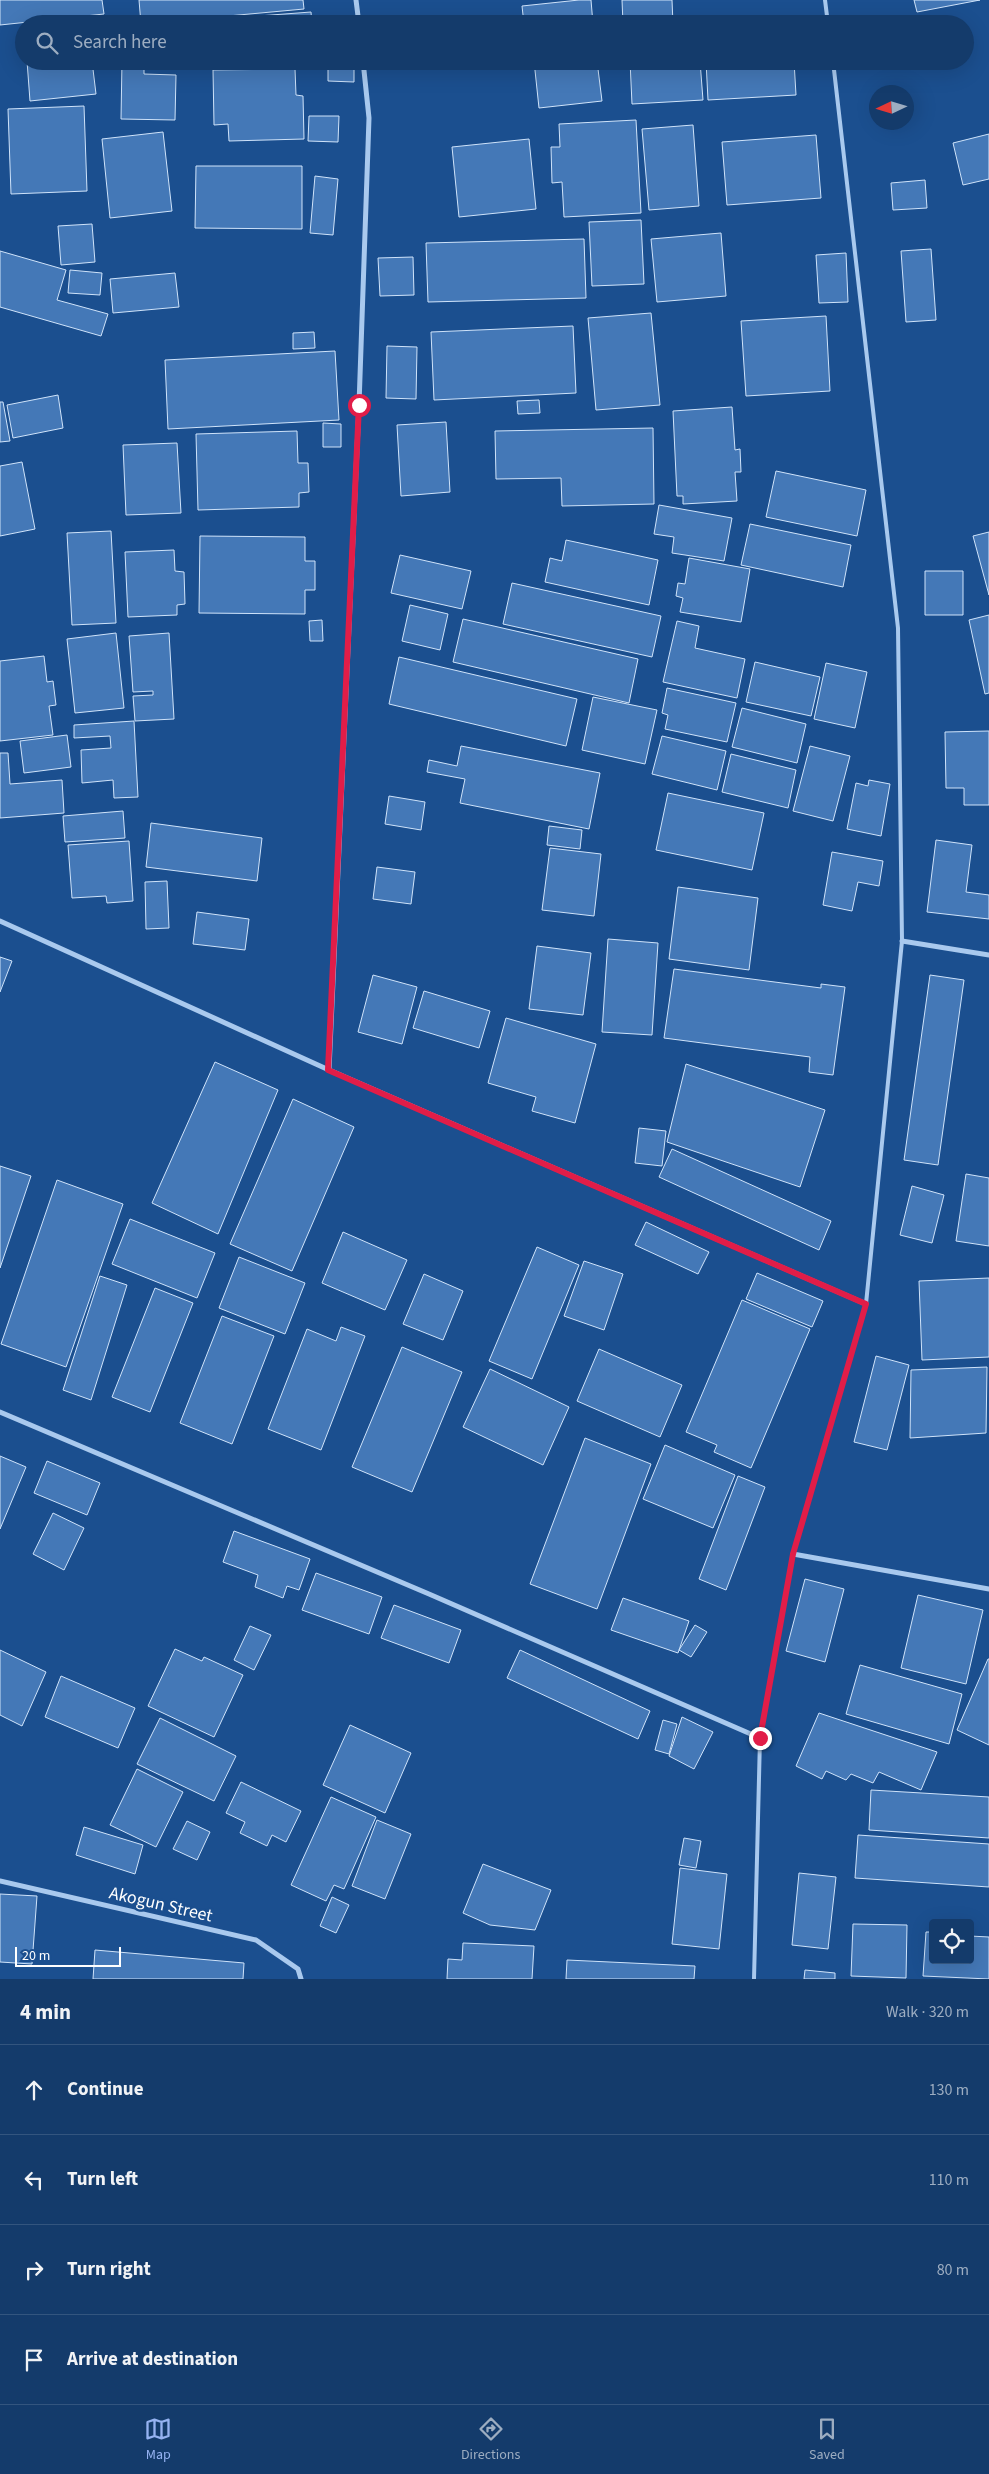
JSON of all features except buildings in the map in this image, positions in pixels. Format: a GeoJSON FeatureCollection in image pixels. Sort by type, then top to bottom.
{"type":"FeatureCollection","features":[{"type":"Feature","properties":{"kind":"street"},"geometry":{"type":"LineString","coordinates":[[356,0],[358,15]]}},
{"type":"Feature","properties":{"kind":"street"},"geometry":{"type":"LineString","coordinates":[[328,1070],[358,415],[369,118],[364,70]]}},
{"type":"Feature","properties":{"kind":"street"},"geometry":{"type":"LineString","coordinates":[[0,921],[328,1070],[866,1304]]}},
{"type":"Feature","properties":{"kind":"street"},"geometry":{"type":"LineString","coordinates":[[902,941],[989,955]]}},
{"type":"Feature","properties":{"kind":"street"},"geometry":{"type":"LineString","coordinates":[[0,1412],[429,1594],[760,1738]]}},
{"type":"Feature","properties":{"kind":"street"},"geometry":{"type":"LineString","coordinates":[[793,1554],[989,1589]]}},
{"type":"Feature","properties":{"kind":"street","name":"Akogun Street"},"geometry":{"type":"LineString","coordinates":[[0,1881],[256,1940],[298,1969],[300,1979]]}},
{"type":"Feature","properties":{"kind":"lane"},"geometry":{"type":"LineString","coordinates":[[825,0],[827,15]]}},
{"type":"Feature","properties":{"kind":"lane"},"geometry":{"type":"LineString","coordinates":[[754,1979],[760,1738],[793,1554],[866,1304],[902,941],[898,628],[834,70]]}},
{"type":"Feature","properties":{"kind":"route"},"geometry":{"type":"LineString","coordinates":[[359,405],[328,1070],[866,1304],[793,1554],[760,1738]]}}]}
